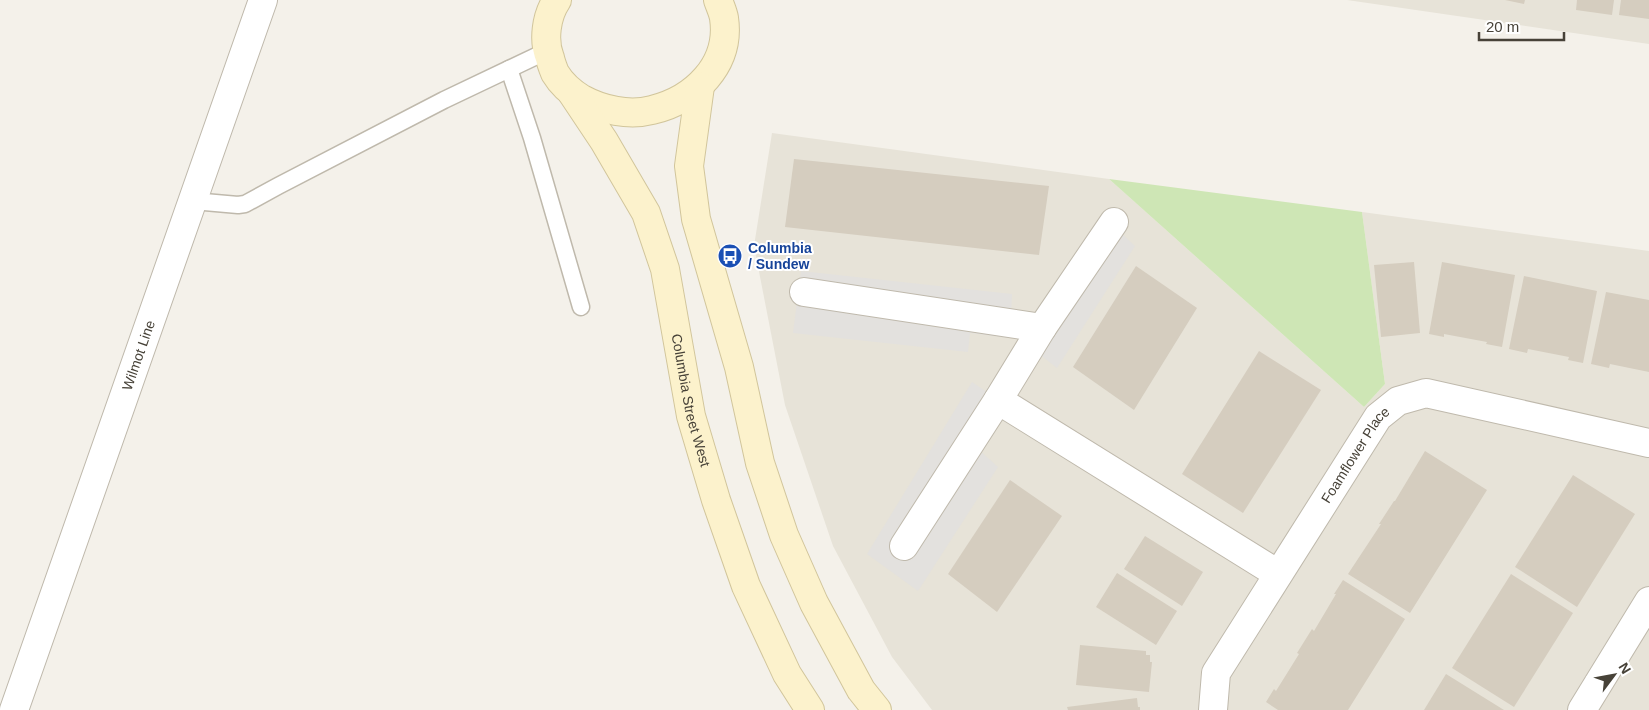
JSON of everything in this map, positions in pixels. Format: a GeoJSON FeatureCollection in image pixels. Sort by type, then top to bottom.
{"type":"FeatureCollection","features":[{"type":"Feature","properties":{"kind":"main road"},"geometry":{"type":"LineString","coordinates":[[557,0],[546,26],[547,51],[556,74],[572,93],[595,106],[622,112],[651,111],[677,102],[700,86],[716,65],[725,42],[724,17],[718,0]]}},
{"type":"Feature","properties":{"kind":"main road"},"geometry":{"type":"LineString","coordinates":[[700,86],[689,166],[696,219],[739,367],[760,462],[784,535],[814,603],[861,690],[877,710]]}},
{"type":"Feature","properties":{"kind":"main road","name":"Columbia Street West"},"geometry":{"type":"LineString","coordinates":[[572,93],[604,141],[646,213],[666,268],[692,416],[716,500],[746,586],[787,674],[810,710]]}},
{"type":"Feature","properties":{"kind":"street","name":"Wilmot Line"},"geometry":{"type":"LineString","coordinates":[[14,710],[263,0]]}},
{"type":"Feature","properties":{"kind":"street"},"geometry":{"type":"LineString","coordinates":[[904,546],[1042,328],[1114,222]]}},
{"type":"Feature","properties":{"kind":"street"},"geometry":{"type":"LineString","coordinates":[[804,292],[1042,328]]}},
{"type":"Feature","properties":{"kind":"street","name":"Foamflower Place"},"geometry":{"type":"LineString","coordinates":[[1213,710],[1216,673],[1378,417],[1398,400],[1426,393],[1649,443]]}},
{"type":"Feature","properties":{"kind":"street"},"geometry":{"type":"LineString","coordinates":[[998,400],[1278,574]]}},
{"type":"Feature","properties":{"kind":"street"},"geometry":{"type":"LineString","coordinates":[[1582,710],[1649,601]]}},
{"type":"Feature","properties":{"kind":"lane"},"geometry":{"type":"LineString","coordinates":[[192,201],[245,204],[444,100],[547,51]]}},
{"type":"Feature","properties":{"kind":"lane"},"geometry":{"type":"LineString","coordinates":[[509,69],[532,138],[580,307]]}},
{"type":"Feature","properties":{"kind":"shaded area"},"geometry":{"type":"Polygon","coordinates":[[[1347,0],[1649,0],[1649,44],[1347,0]]]}},
{"type":"Feature","properties":{"kind":"shaded area"},"geometry":{"type":"Polygon","coordinates":[[[772,133],[1109,179],[1364,407],[1385,384],[1362,212],[1649,251],[1649,710],[932,710],[892,657],[833,546],[785,405],[754,246],[772,133]]]}},
{"type":"Feature","properties":{"kind":"shaded area"},"geometry":{"type":"Polygon","coordinates":[[[1106,219],[1135,246],[1057,368],[1025,343],[1106,219]]]}},
{"type":"Feature","properties":{"kind":"shaded area"},"geometry":{"type":"Polygon","coordinates":[[[801,271],[1012,294],[1010,338],[970,333],[968,352],[793,333],[801,271]]]}},
{"type":"Feature","properties":{"kind":"shaded area"},"geometry":{"type":"Polygon","coordinates":[[[972,382],[1009,407],[979,450],[998,467],[918,591],[867,554],[972,382]]]}},
{"type":"Feature","properties":{"kind":"green space"},"geometry":{"type":"Polygon","coordinates":[[[1109,179],[1362,212],[1385,384],[1364,407],[1109,179]]]}},
{"type":"Feature","properties":{"kind":"building"},"geometry":{"type":"Polygon","coordinates":[[[1505,0],[1525,0],[1524,4],[1505,0]]]}},
{"type":"Feature","properties":{"kind":"building"},"geometry":{"type":"Polygon","coordinates":[[[1577,0],[1614,0],[1612,15],[1576,10],[1577,0]]]}},
{"type":"Feature","properties":{"kind":"building"},"geometry":{"type":"Polygon","coordinates":[[[1621,0],[1649,0],[1649,19],[1619,15],[1621,0]]]}},
{"type":"Feature","properties":{"kind":"building"},"geometry":{"type":"Polygon","coordinates":[[[794,159],[1049,186],[1039,255],[785,227],[794,159]]]}},
{"type":"Feature","properties":{"kind":"building"},"geometry":{"type":"Polygon","coordinates":[[[1414,262],[1420,333],[1381,337],[1374,265],[1414,262]]]}},
{"type":"Feature","properties":{"kind":"building"},"geometry":{"type":"Polygon","coordinates":[[[1442,262],[1515,275],[1502,347],[1486,344],[1487,342],[1444,334],[1444,337],[1429,334],[1442,262]]]}},
{"type":"Feature","properties":{"kind":"building"},"geometry":{"type":"Polygon","coordinates":[[[1136,266],[1197,308],[1134,410],[1073,367],[1136,266]]]}},
{"type":"Feature","properties":{"kind":"building"},"geometry":{"type":"Polygon","coordinates":[[[1524,276],[1597,291],[1583,363],[1568,360],[1569,357],[1528,349],[1527,353],[1509,349],[1524,276]]]}},
{"type":"Feature","properties":{"kind":"building"},"geometry":{"type":"Polygon","coordinates":[[[1606,292],[1649,300],[1649,372],[1610,364],[1609,368],[1591,364],[1606,292]]]}},
{"type":"Feature","properties":{"kind":"building"},"geometry":{"type":"Polygon","coordinates":[[[1259,351],[1321,390],[1243,513],[1182,474],[1259,351]]]}},
{"type":"Feature","properties":{"kind":"building"},"geometry":{"type":"Polygon","coordinates":[[[1425,451],[1487,490],[1410,613],[1348,574],[1425,451]]]}},
{"type":"Feature","properties":{"kind":"building"},"geometry":{"type":"Polygon","coordinates":[[[1573,475],[1635,514],[1577,607],[1515,567],[1573,475]]]}},
{"type":"Feature","properties":{"kind":"building"},"geometry":{"type":"Polygon","coordinates":[[[1010,480],[1062,516],[997,612],[948,574],[1010,480]]]}},
{"type":"Feature","properties":{"kind":"building"},"geometry":{"type":"Polygon","coordinates":[[[1145,536],[1203,572],[1182,606],[1124,569],[1145,536]]]}},
{"type":"Feature","properties":{"kind":"building"},"geometry":{"type":"Polygon","coordinates":[[[1117,573],[1177,611],[1156,645],[1096,607],[1117,573]]]}},
{"type":"Feature","properties":{"kind":"building"},"geometry":{"type":"Polygon","coordinates":[[[1511,574],[1573,613],[1514,707],[1452,668],[1511,574]]]}},
{"type":"Feature","properties":{"kind":"building"},"geometry":{"type":"Polygon","coordinates":[[[1343,580],[1405,619],[1348,710],[1278,710],[1266,702],[1274,689],[1276,691],[1312,629],[1314,631],[1343,580]]]}},
{"type":"Feature","properties":{"kind":"building"},"geometry":{"type":"Polygon","coordinates":[[[1080,645],[1146,651],[1146,655],[1150,655],[1150,662],[1152,662],[1149,692],[1076,685],[1080,645]]]}},
{"type":"Feature","properties":{"kind":"building"},"geometry":{"type":"Polygon","coordinates":[[[1446,674],[1504,710],[1424,710],[1446,674]]]}},
{"type":"Feature","properties":{"kind":"building"},"geometry":{"type":"Polygon","coordinates":[[[1137,698],[1140,710],[1068,710],[1067,707],[1137,698]]]}},
{"type":"Feature","properties":{"kind":"place","name":"Columbia / Sundew"},"geometry":{"type":"Point","coordinates":[730,256]}}]}
